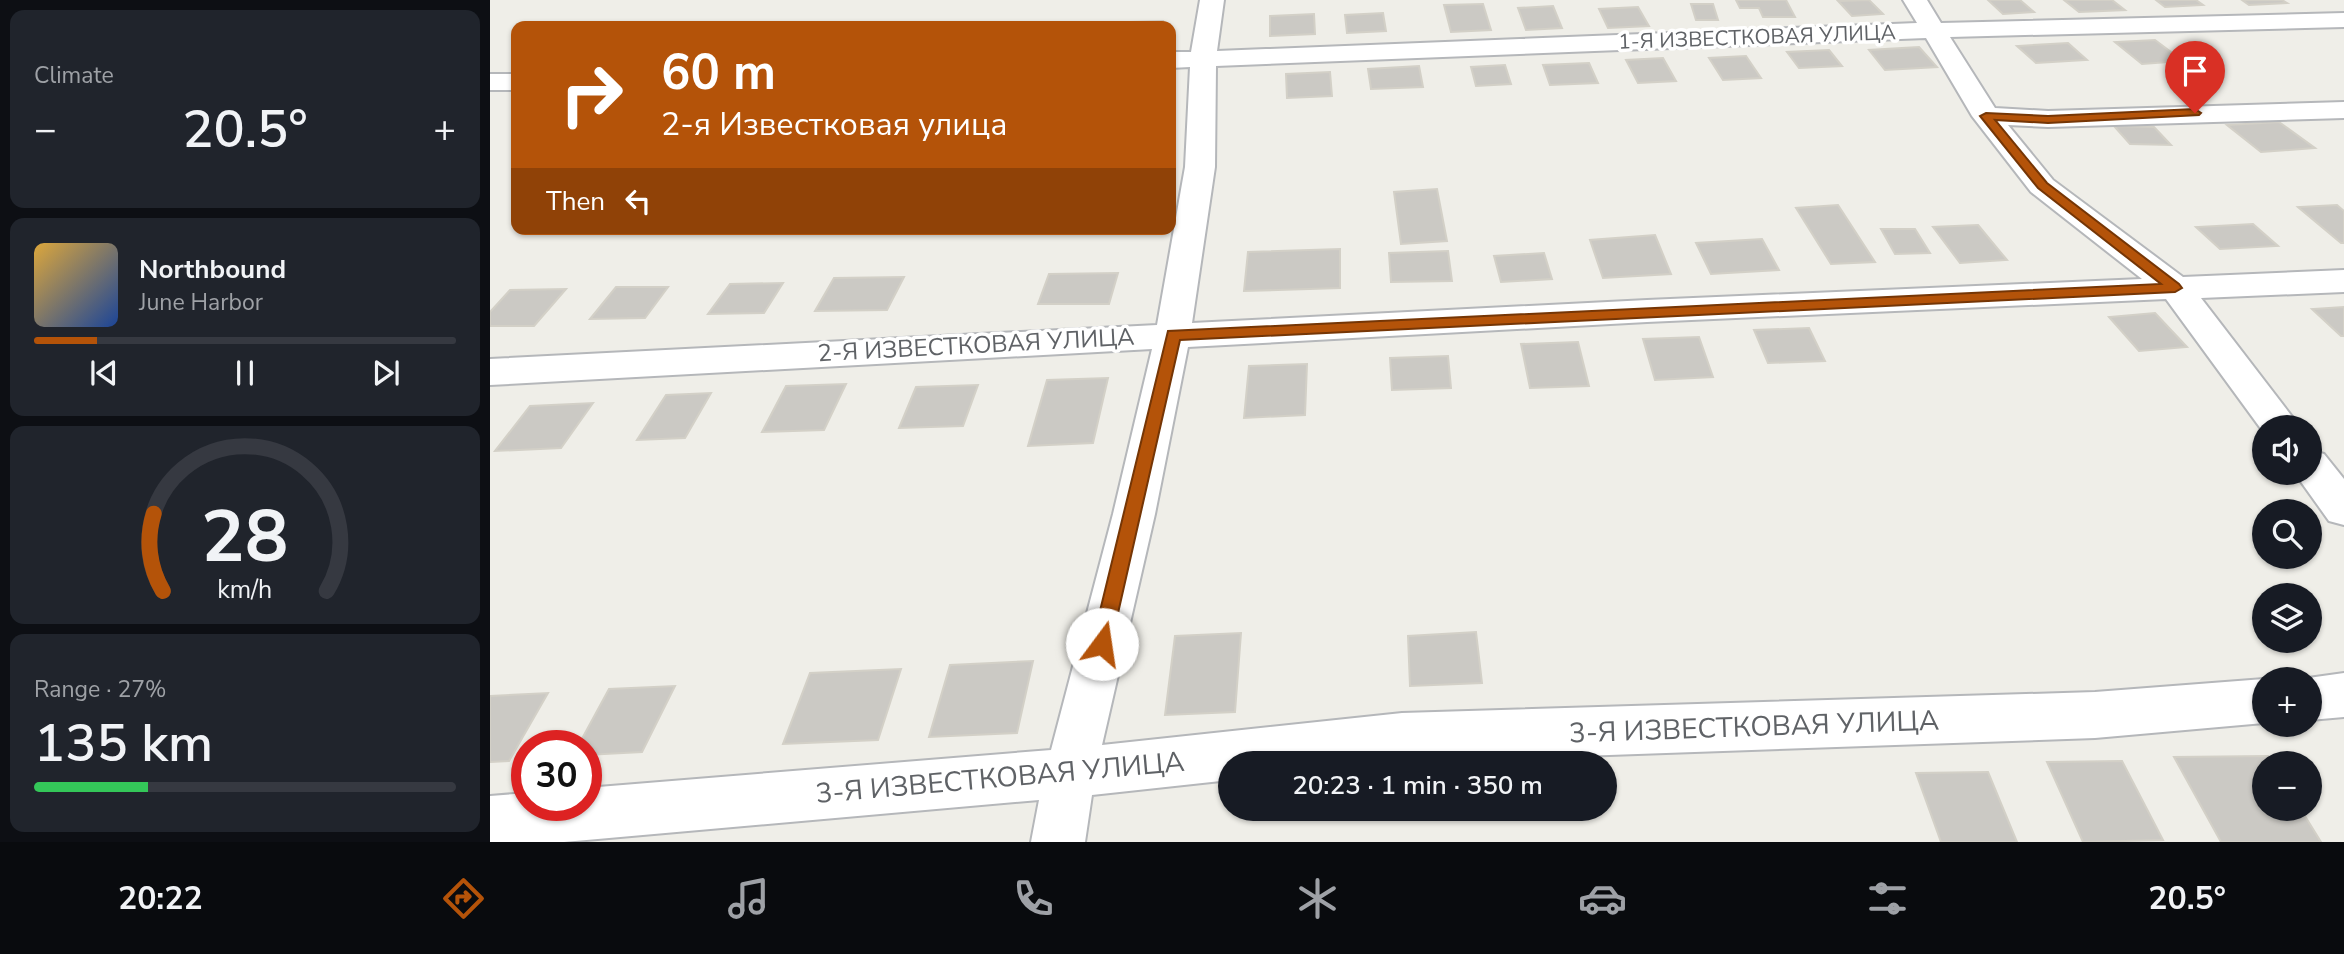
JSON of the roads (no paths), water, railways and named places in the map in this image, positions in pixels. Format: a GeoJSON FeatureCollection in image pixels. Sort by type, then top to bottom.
{"type":"FeatureCollection","features":[{"type":"Feature","properties":{"kind":"street"},"geometry":{"type":"LineString","coordinates":[[1058,842],[1070,773],[1134,514],[1174,335],[1200,167],[1187,59],[1212,0]]}},
{"type":"Feature","properties":{"kind":"street"},"geometry":{"type":"LineString","coordinates":[[1915,0],[1986,116],[2042,186],[2175,288],[2272,415]]}},
{"type":"Feature","properties":{"kind":"street","name":"1-Я ИЗВЕСТКОВАЯ УЛИЦА"},"geometry":{"type":"LineString","coordinates":[[1187,59],[1935,30],[2344,20]]}},
{"type":"Feature","properties":{"kind":"street"},"geometry":{"type":"LineString","coordinates":[[490,82],[511,82]]}},
{"type":"Feature","properties":{"kind":"street"},"geometry":{"type":"LineString","coordinates":[[1986,116],[2048,119],[2344,110]]}},
{"type":"Feature","properties":{"kind":"street","name":"2-Я ИЗВЕСТКОВАЯ УЛИЦА"},"geometry":{"type":"LineString","coordinates":[[490,372],[1174,335],[2344,281]]}},
{"type":"Feature","properties":{"kind":"street"},"geometry":{"type":"LineString","coordinates":[[2322,481],[2344,509]]}},
{"type":"Feature","properties":{"kind":"street"},"geometry":{"type":"LineString","coordinates":[[2322,697],[2344,695]]}},
{"type":"Feature","properties":{"kind":"street","name":"3-Я ИЗВЕСТКОВАЯ УЛИЦА"},"geometry":{"type":"LineString","coordinates":[[490,822],[1070,773],[1402,737],[2095,715],[2252,702]]}}]}
